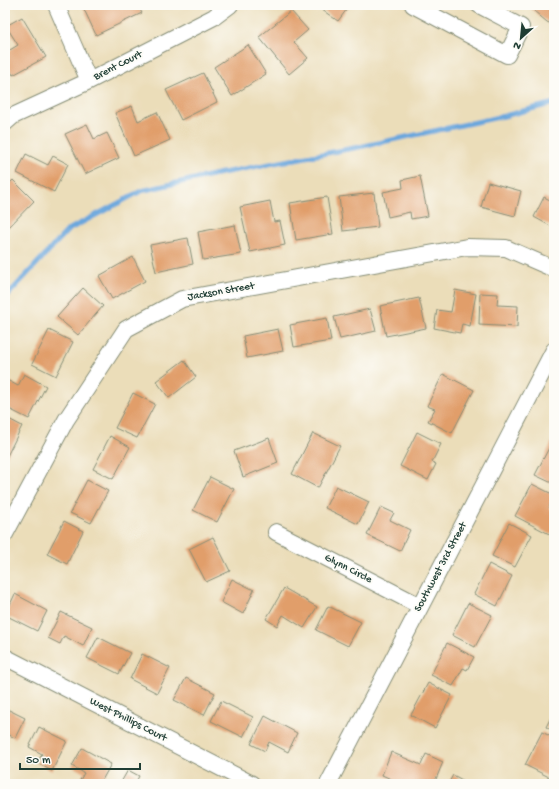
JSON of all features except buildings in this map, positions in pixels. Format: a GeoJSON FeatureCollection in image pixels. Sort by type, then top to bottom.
{"type":"FeatureCollection","features":[{"type":"Feature","properties":{"kind":"street"},"geometry":{"type":"LineString","coordinates":[[56,5],[89,81]]}},
{"type":"Feature","properties":{"kind":"street","name":"Brent Court"},"geometry":{"type":"LineString","coordinates":[[5,123],[13,116],[89,81],[214,17],[230,5]]}},
{"type":"Feature","properties":{"kind":"street"},"geometry":{"type":"LineString","coordinates":[[413,5],[506,55],[522,27],[479,5]]}},
{"type":"Feature","properties":{"kind":"street","name":"Jackson Street"},"geometry":{"type":"LineString","coordinates":[[5,534],[66,420],[126,329],[182,299],[467,248],[506,248],[554,269]]}},
{"type":"Feature","properties":{"kind":"street","name":"Southwest 3rd Street"},"geometry":{"type":"LineString","coordinates":[[328,784],[554,350]]}},
{"type":"Feature","properties":{"kind":"street","name":"Glynn Circle"},"geometry":{"type":"LineString","coordinates":[[276,532],[420,606]]}},
{"type":"Feature","properties":{"kind":"street","name":"West Phillips Court"},"geometry":{"type":"LineString","coordinates":[[5,657],[252,784]]}},
{"type":"Feature","properties":{"kind":"waterway"},"geometry":{"type":"LineString","coordinates":[[5,298],[68,230],[141,191],[217,174],[359,147],[504,116],[554,103]]}}]}
